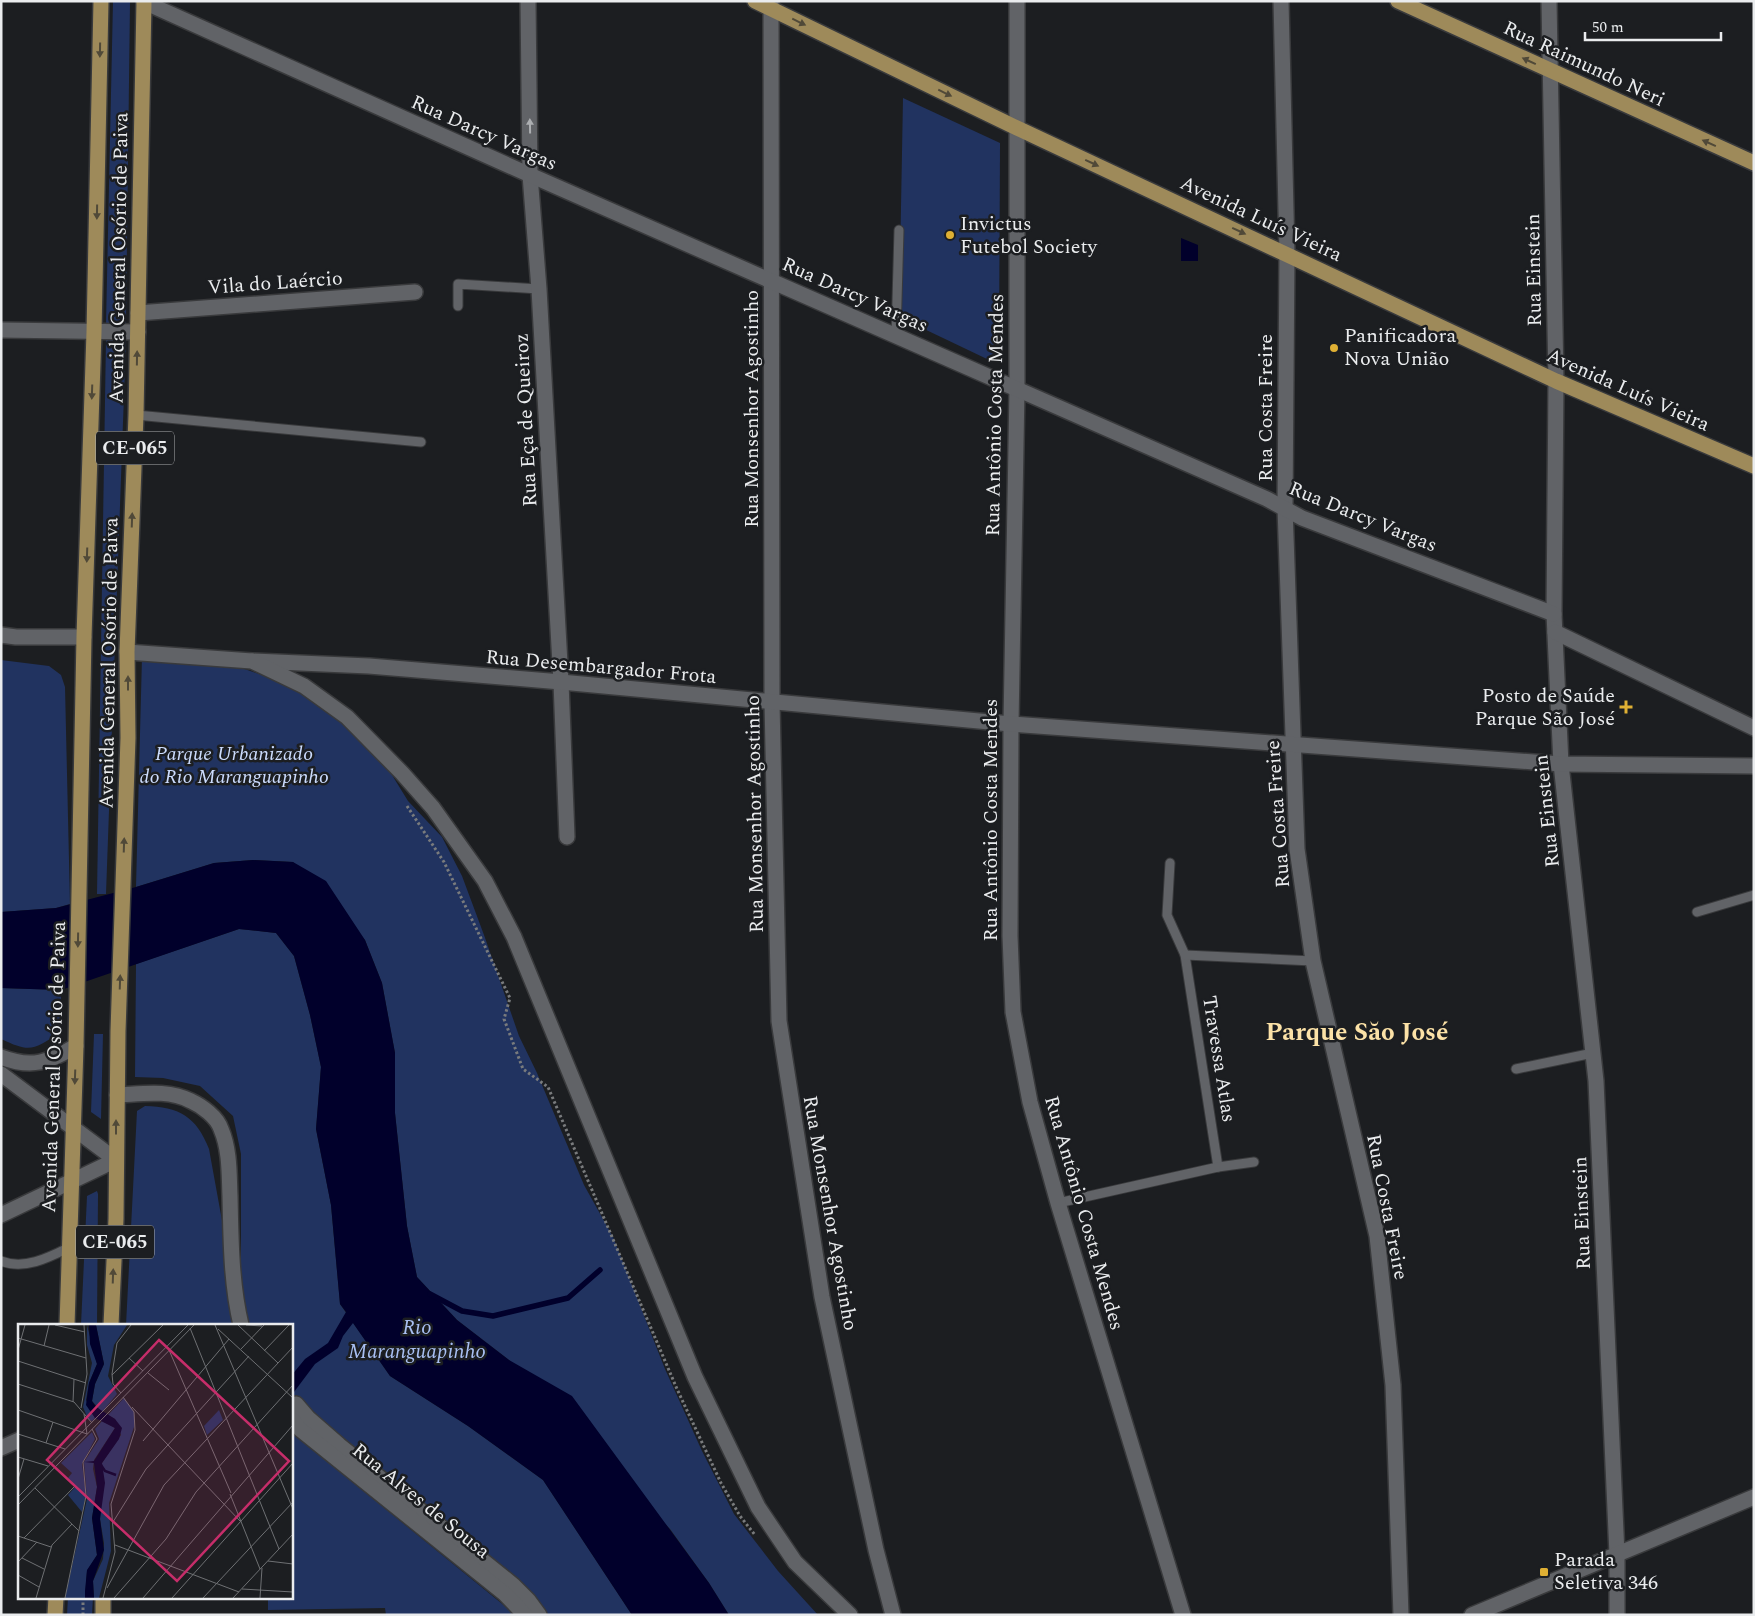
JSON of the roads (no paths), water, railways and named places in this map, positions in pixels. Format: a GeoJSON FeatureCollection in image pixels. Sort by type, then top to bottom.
{"type":"FeatureCollection","features":[{"type":"Feature","properties":{"kind":"main road","name":"Avenida General Osório de Paiva"},"geometry":{"type":"LineString","coordinates":[[67,1324],[76,1046],[84,637],[94,332],[101,1]]}},
{"type":"Feature","properties":{"kind":"main road","name":"Avenida Luís Vieira"},"geometry":{"type":"LineString","coordinates":[[755,1],[771,5],[1017,128],[1287,253],[1556,381],[1754,466]]}},
{"type":"Feature","properties":{"kind":"main road","name":"Rua Raimundo Neri"},"geometry":{"type":"LineString","coordinates":[[1398,1],[1754,162]]}},
{"type":"Feature","properties":{"kind":"main road","name":"Avenida General Osório de Paiva"},"geometry":{"type":"LineString","coordinates":[[112,1324],[118,1031],[136,415],[144,2]]}},
{"type":"Feature","properties":{"kind":"main road"},"geometry":{"type":"LineString","coordinates":[[55,1615],[56,1598]]}},
{"type":"Feature","properties":{"kind":"main road"},"geometry":{"type":"LineString","coordinates":[[103,1598],[103,1615]]}},
{"type":"Feature","properties":{"kind":"street","name":"Rua Eça de Queiroz"},"geometry":{"type":"LineString","coordinates":[[528,1],[530,175],[539,289],[561,682],[567,837]]}},
{"type":"Feature","properties":{"kind":"street","name":"Rua Antônio Costa Mendes"},"geometry":{"type":"LineString","coordinates":[[1017,1],[1017,389],[1011,724],[1010,936],[1013,1012],[1030,1102],[1058,1203],[1183,1615]]}},
{"type":"Feature","properties":{"kind":"street","name":"Rua Costa Freire"},"geometry":{"type":"LineString","coordinates":[[1281,1],[1287,253],[1285,508],[1297,849],[1313,961],[1376,1236],[1393,1385],[1401,1615]]}},
{"type":"Feature","properties":{"kind":"street","name":"Rua Einstein"},"geometry":{"type":"LineString","coordinates":[[1549,1],[1556,381],[1554,614],[1561,764],[1596,1081],[1617,1615]]}},
{"type":"Feature","properties":{"kind":"street","name":"Rua Darcy Vargas"},"geometry":{"type":"LineString","coordinates":[[144,2],[530,175],[1285,508],[1302,518],[1554,614]]}},
{"type":"Feature","properties":{"kind":"street","name":"Rua Monsenhor Agostinho"},"geometry":{"type":"LineString","coordinates":[[771,5],[772,703],[779,1021],[822,1297],[876,1550],[894,1615]]}},
{"type":"Feature","properties":{"kind":"street","name":"Vila do Laércio"},"geometry":{"type":"LineString","coordinates":[[138,313],[415,292]]}},
{"type":"Feature","properties":{"kind":"street"},"geometry":{"type":"LineString","coordinates":[[1,330],[138,332]]}},
{"type":"Feature","properties":{"kind":"street"},"geometry":{"type":"LineString","coordinates":[[1555,632],[1754,728]]}},
{"type":"Feature","properties":{"kind":"street"},"geometry":{"type":"LineString","coordinates":[[1,634],[16,637],[84,637]]}},
{"type":"Feature","properties":{"kind":"street","name":"Rua Desembargador Frota"},"geometry":{"type":"LineString","coordinates":[[128,652],[252,661],[370,666],[1011,724],[1561,764],[1754,766]]}},
{"type":"Feature","properties":{"kind":"street"},"geometry":{"type":"LineString","coordinates":[[252,661],[304,686],[347,718],[427,801],[485,881],[514,937],[542,1003],[695,1377],[758,1507],[794,1562],[850,1615]]}},
{"type":"Feature","properties":{"kind":"street"},"geometry":{"type":"LineString","coordinates":[[1,1057],[27,1064],[41,1062],[56,1058],[76,1046]]}},
{"type":"Feature","properties":{"kind":"street"},"geometry":{"type":"LineString","coordinates":[[1,1074],[116,1160],[1,1215]]}},
{"type":"Feature","properties":{"kind":"street"},"geometry":{"type":"LineString","coordinates":[[117,1095],[159,1093],[191,1100],[204,1109],[221,1128],[228,1158],[233,1279],[241,1324]]}},
{"type":"Feature","properties":{"kind":"street"},"geometry":{"type":"LineString","coordinates":[[296,1404],[308,1418],[339,1445],[513,1586],[528,1600],[539,1615]]}},
{"type":"Feature","properties":{"kind":"street","name":"Rua Alves de Sousa"},"geometry":{"type":"LineString","coordinates":[[292,1420],[301,1430],[505,1594],[525,1615]]}},
{"type":"Feature","properties":{"kind":"street"},"geometry":{"type":"LineString","coordinates":[[1,1448],[18,1440]]}},
{"type":"Feature","properties":{"kind":"street"},"geometry":{"type":"LineString","coordinates":[[1472,1615],[1754,1497]]}},
{"type":"Feature","properties":{"kind":"lane"},"geometry":{"type":"LineString","coordinates":[[896,336],[900,230]]}},
{"type":"Feature","properties":{"kind":"lane"},"geometry":{"type":"LineString","coordinates":[[458,306],[458,284],[539,289]]}},
{"type":"Feature","properties":{"kind":"lane"},"geometry":{"type":"LineString","coordinates":[[136,415],[421,442]]}},
{"type":"Feature","properties":{"kind":"lane","name":"Travessa Atlas"},"geometry":{"type":"LineString","coordinates":[[1170,863],[1167,916],[1185,955],[1218,1167]]}},
{"type":"Feature","properties":{"kind":"lane"},"geometry":{"type":"LineString","coordinates":[[1697,912],[1754,895]]}},
{"type":"Feature","properties":{"kind":"lane"},"geometry":{"type":"LineString","coordinates":[[1185,955],[1313,961]]}},
{"type":"Feature","properties":{"kind":"lane"},"geometry":{"type":"LineString","coordinates":[[1516,1068],[1593,1053]]}},
{"type":"Feature","properties":{"kind":"lane"},"geometry":{"type":"LineString","coordinates":[[1058,1203],[1218,1167],[1254,1162]]}},
{"type":"Feature","properties":{"kind":"lane"},"geometry":{"type":"LineString","coordinates":[[1,1261],[10,1265],[39,1261],[68,1248]]}},
{"type":"Feature","properties":{"kind":"water"},"geometry":{"type":"Polygon","coordinates":[[[1181,238],[1198,245],[1198,261],[1181,261],[1181,238]]]}},
{"type":"Feature","properties":{"kind":"water","name":"Rio Maranguapinho"},"geometry":{"type":"Polygon","coordinates":[[[253,860],[293,862],[326,881],[365,940],[382,983],[395,1053],[395,1113],[407,1226],[417,1277],[457,1320],[509,1360],[572,1396],[709,1583],[729,1615],[632,1615],[543,1480],[468,1426],[390,1376],[353,1323],[343,1336],[338,1348],[315,1364],[292,1395],[292,1375],[305,1359],[328,1343],[346,1312],[340,1304],[331,1205],[316,1129],[321,1067],[310,1015],[294,956],[276,933],[239,929],[61,990],[1,988],[1,912],[56,908],[136,887],[214,863],[253,860]]]}},
{"type":"Feature","properties":{"kind":"waterway"},"geometry":{"type":"LineString","coordinates":[[430,1294],[462,1311],[493,1316],[568,1298],[600,1270]]}},
{"type":"Feature","properties":{"kind":"place","name":"Invictus Futebol Society"},"geometry":{"type":"Point","coordinates":[950,235]}},
{"type":"Feature","properties":{"kind":"place","name":"Panificadora Nova União"},"geometry":{"type":"Point","coordinates":[1334,348]}},
{"type":"Feature","properties":{"kind":"place","name":"Posto de Saúde Parque São José"},"geometry":{"type":"Point","coordinates":[1626,707]}},
{"type":"Feature","properties":{"kind":"place","name":"Parada Seletiva 346"},"geometry":{"type":"Point","coordinates":[1544,1572]}},
{"type":"Feature","properties":{"kind":"district","name":"Parque Săo José"},"geometry":{"type":"Point","coordinates":[1357,1033]}},
{"type":"Feature","properties":{"kind":"park label","name":"Parque Urbanizado do Rio Maranguapinho"},"geometry":{"type":"Point","coordinates":[234,766]}}]}
